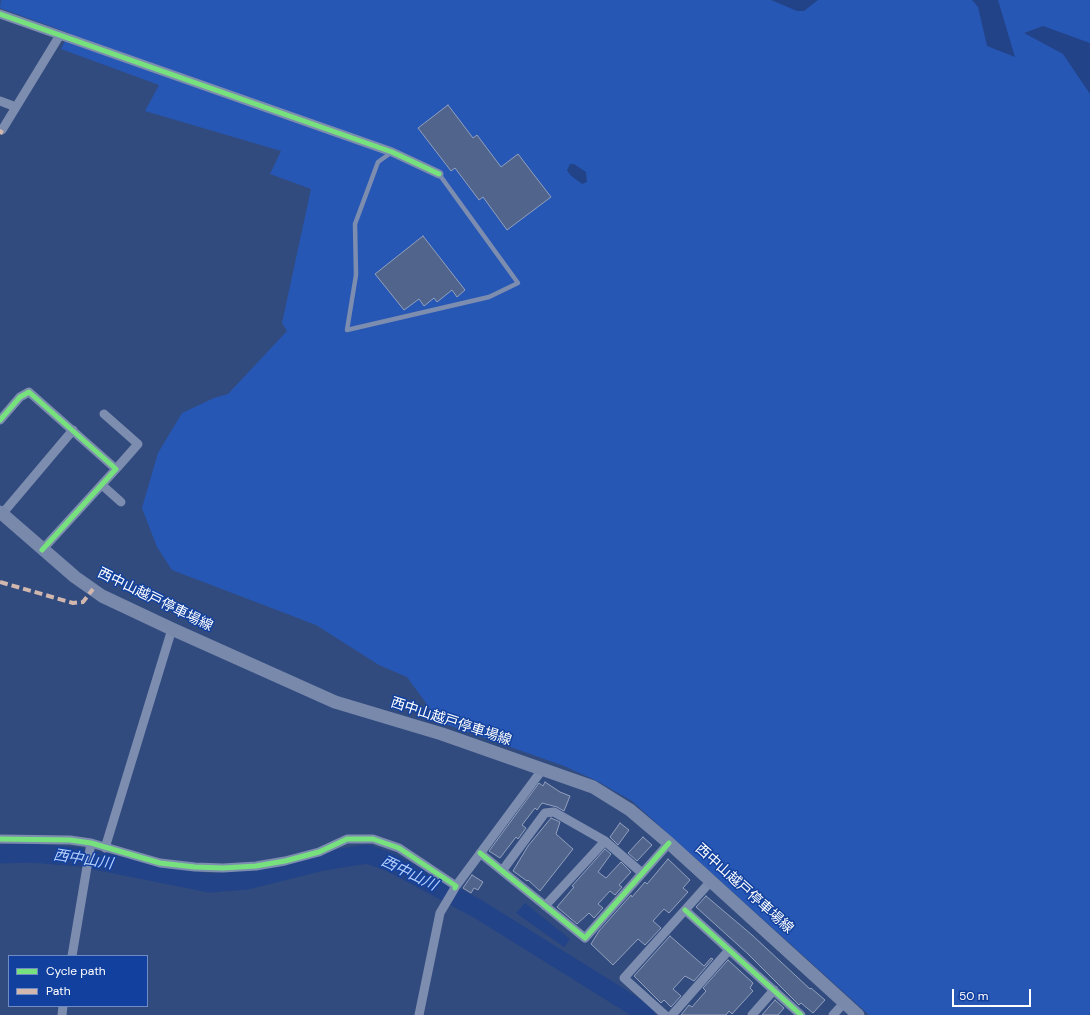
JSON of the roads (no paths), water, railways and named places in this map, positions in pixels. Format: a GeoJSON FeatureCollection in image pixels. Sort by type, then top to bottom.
{"type":"FeatureCollection","features":[{"type":"Feature","properties":{"kind":"main road","name":"西中山越戸停車場線"},"geometry":{"type":"LineString","coordinates":[[1,513],[65,570],[102,596],[172,629],[335,702],[442,734],[593,787],[630,810],[669,843],[858,1015]]}},
{"type":"Feature","properties":{"kind":"street"},"geometry":{"type":"LineString","coordinates":[[0,14],[392,152],[439,174]]}},
{"type":"Feature","properties":{"kind":"street"},"geometry":{"type":"LineString","coordinates":[[2,130],[60,35]]}},
{"type":"Feature","properties":{"kind":"street"},"geometry":{"type":"LineString","coordinates":[[0,101],[16,107]]}},
{"type":"Feature","properties":{"kind":"street"},"geometry":{"type":"LineString","coordinates":[[0,420],[20,397],[29,392],[116,469]]}},
{"type":"Feature","properties":{"kind":"street"},"geometry":{"type":"LineString","coordinates":[[42,550],[138,444],[104,414]]}},
{"type":"Feature","properties":{"kind":"street"},"geometry":{"type":"LineString","coordinates":[[1,513],[73,430]]}},
{"type":"Feature","properties":{"kind":"street"},"geometry":{"type":"LineString","coordinates":[[102,485],[121,502]]}},
{"type":"Feature","properties":{"kind":"street"},"geometry":{"type":"LineString","coordinates":[[105,848],[172,629]]}},
{"type":"Feature","properties":{"kind":"street"},"geometry":{"type":"LineString","coordinates":[[419,1015],[440,913],[480,853],[542,770]]}},
{"type":"Feature","properties":{"kind":"street"},"geometry":{"type":"LineString","coordinates":[[502,871],[545,813],[554,812],[605,841],[642,873]]}},
{"type":"Feature","properties":{"kind":"street"},"geometry":{"type":"LineString","coordinates":[[0,839],[70,840],[91,844],[160,863],[222,868],[256,866],[285,861],[319,852],[347,839],[373,839],[399,848],[456,887]]}},
{"type":"Feature","properties":{"kind":"street"},"geometry":{"type":"LineString","coordinates":[[545,906],[605,841]]}},
{"type":"Feature","properties":{"kind":"street"},"geometry":{"type":"LineString","coordinates":[[480,853],[584,938],[669,843]]}},
{"type":"Feature","properties":{"kind":"street"},"geometry":{"type":"LineString","coordinates":[[72,955],[91,844]]}},
{"type":"Feature","properties":{"kind":"street"},"geometry":{"type":"LineString","coordinates":[[665,1015],[624,978],[711,881]]}},
{"type":"Feature","properties":{"kind":"street"},"geometry":{"type":"LineString","coordinates":[[685,910],[801,1015]]}},
{"type":"Feature","properties":{"kind":"street"},"geometry":{"type":"LineString","coordinates":[[672,1015],[730,950]]}},
{"type":"Feature","properties":{"kind":"street"},"geometry":{"type":"LineString","coordinates":[[752,1015],[774,990]]}},
{"type":"Feature","properties":{"kind":"street"},"geometry":{"type":"LineString","coordinates":[[833,1015],[845,1002]]}},
{"type":"Feature","properties":{"kind":"lane"},"geometry":{"type":"LineString","coordinates":[[392,152],[378,162],[355,224],[356,275],[347,330],[489,297],[518,283],[439,174]]}},
{"type":"Feature","properties":{"kind":"waterway","name":"西中山川"},"geometry":{"type":"LineString","coordinates":[[0,854],[30,853],[79,857],[209,883],[247,880],[323,861],[367,854],[390,862],[478,909],[642,1011],[646,1015]]}}]}
